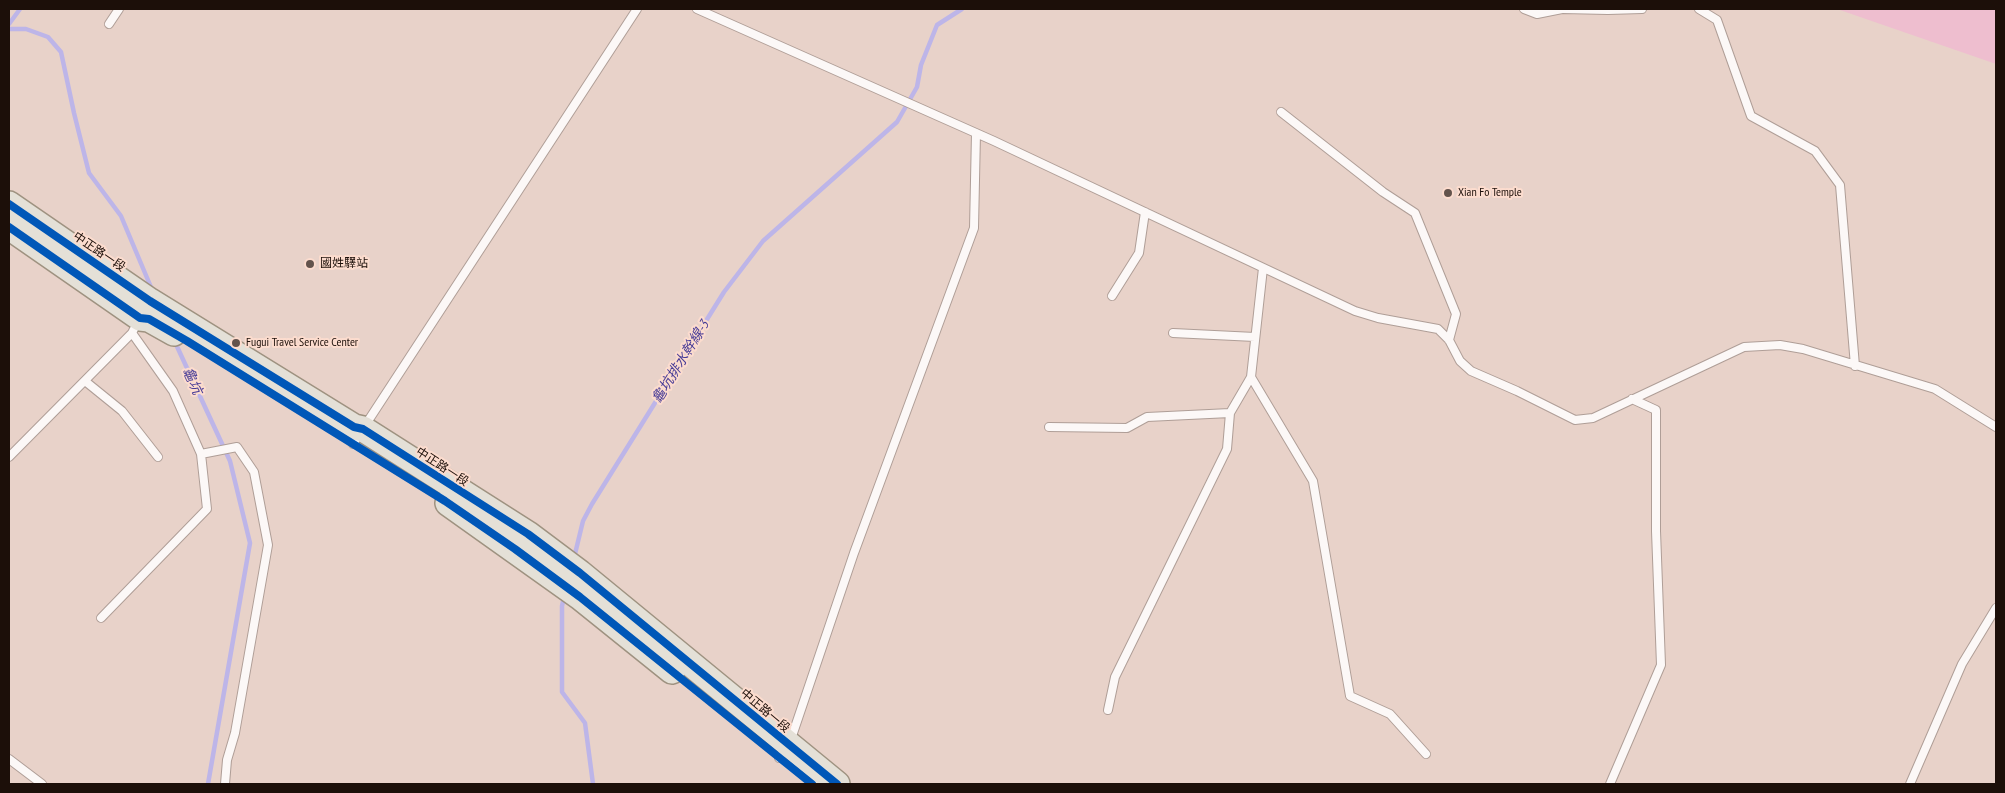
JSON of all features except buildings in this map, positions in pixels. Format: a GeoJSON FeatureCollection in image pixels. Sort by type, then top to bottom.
{"type":"FeatureCollection","features":[{"type":"Feature","properties":{"kind":"main road","name":"中正路一段"},"geometry":{"type":"LineString","coordinates":[[9,204],[143,318]]}},
{"type":"Feature","properties":{"kind":"main road","name":"中正路一段"},"geometry":{"type":"LineString","coordinates":[[9,227],[143,318],[187,333],[354,427],[358,437],[445,501],[569,577],[784,751],[837,784]]}},
{"type":"Feature","properties":{"kind":"main road","name":"中正路一段"},"geometry":{"type":"LineString","coordinates":[[784,751],[812,784]]}},
{"type":"Feature","properties":{"kind":"lane"},"geometry":{"type":"LineString","coordinates":[[109,24],[119,9]]}},
{"type":"Feature","properties":{"kind":"lane"},"geometry":{"type":"LineString","coordinates":[[358,437],[637,9]]}},
{"type":"Feature","properties":{"kind":"lane"},"geometry":{"type":"LineString","coordinates":[[697,9],[976,133],[1355,311],[1378,318],[1438,328],[1449,340],[1460,361],[1471,371],[1518,391],[1575,420],[1593,418],[1744,348],[1780,345],[1803,349],[1935,389],[1996,427]]}},
{"type":"Feature","properties":{"kind":"lane"},"geometry":{"type":"LineString","coordinates":[[1524,9],[1537,14],[1562,9],[1642,9]]}},
{"type":"Feature","properties":{"kind":"lane"},"geometry":{"type":"LineString","coordinates":[[1699,9],[1717,20],[1752,116],[1815,151],[1840,185],[1855,366]]}},
{"type":"Feature","properties":{"kind":"lane"},"geometry":{"type":"LineString","coordinates":[[1281,112],[1383,192],[1415,213],[1456,314],[1449,340]]}},
{"type":"Feature","properties":{"kind":"lane"},"geometry":{"type":"LineString","coordinates":[[784,751],[854,553],[974,228],[976,133]]}},
{"type":"Feature","properties":{"kind":"lane"},"geometry":{"type":"LineString","coordinates":[[1112,296],[1139,253],[1145,212]]}},
{"type":"Feature","properties":{"kind":"lane"},"geometry":{"type":"LineString","coordinates":[[1108,710],[1115,677],[1227,449],[1230,413],[1251,377],[1263,268]]}},
{"type":"Feature","properties":{"kind":"lane"},"geometry":{"type":"LineString","coordinates":[[9,457],[85,381],[143,318],[173,391],[202,454],[207,510],[101,618]]}},
{"type":"Feature","properties":{"kind":"lane"},"geometry":{"type":"LineString","coordinates":[[1172,333],[1255,336]]}},
{"type":"Feature","properties":{"kind":"lane"},"geometry":{"type":"LineString","coordinates":[[1251,377],[1313,481],[1350,696],[1390,714],[1426,754]]}},
{"type":"Feature","properties":{"kind":"lane"},"geometry":{"type":"LineString","coordinates":[[85,381],[122,411],[158,456]]}},
{"type":"Feature","properties":{"kind":"lane"},"geometry":{"type":"LineString","coordinates":[[1610,784],[1661,665],[1656,531],[1656,410],[1632,399]]}},
{"type":"Feature","properties":{"kind":"lane"},"geometry":{"type":"LineString","coordinates":[[1049,427],[1128,428],[1147,417],[1230,413]]}},
{"type":"Feature","properties":{"kind":"lane"},"geometry":{"type":"LineString","coordinates":[[202,454],[237,447],[254,472],[268,545],[235,733],[227,760],[225,784]]}},
{"type":"Feature","properties":{"kind":"lane"},"geometry":{"type":"LineString","coordinates":[[1910,784],[1962,664],[1996,608]]}},
{"type":"Feature","properties":{"kind":"lane"},"geometry":{"type":"LineString","coordinates":[[9,759],[42,784]]}},
{"type":"Feature","properties":{"kind":"shaded area"},"geometry":{"type":"Polygon","coordinates":[[[1837,9],[1996,9],[1996,64],[1837,9]]]}},
{"type":"Feature","properties":{"kind":"waterway"},"geometry":{"type":"LineString","coordinates":[[9,24],[20,9]]}},
{"type":"Feature","properties":{"kind":"waterway","name":"龜坑排水幹線-3"},"geometry":{"type":"LineString","coordinates":[[574,558],[583,521],[592,504],[724,292],[763,241],[897,122],[917,87],[921,65],[937,25],[962,9]]}},
{"type":"Feature","properties":{"kind":"waterway","name":"龜坑"},"geometry":{"type":"LineString","coordinates":[[9,29],[26,29],[48,37],[61,52],[89,173],[121,216],[153,292]]}},
{"type":"Feature","properties":{"kind":"waterway","name":"龜坑"},"geometry":{"type":"LineString","coordinates":[[174,340],[230,461],[250,543],[208,784]]}},
{"type":"Feature","properties":{"kind":"waterway","name":"龜坑排水幹線-3"},"geometry":{"type":"LineString","coordinates":[[564,597],[562,606],[562,692],[585,723],[593,784]]}},
{"type":"Feature","properties":{"kind":"cycle path"},"geometry":{"type":"LineString","coordinates":[[9,204],[150,301],[354,427],[363,429],[528,534],[580,573],[837,784]]}},
{"type":"Feature","properties":{"kind":"cycle path"},"geometry":{"type":"LineString","coordinates":[[9,227],[140,318],[149,319],[187,341],[445,501],[515,549],[580,597],[812,784]]}},
{"type":"Feature","properties":{"kind":"place","name":"Xian Fo Temple"},"geometry":{"type":"Point","coordinates":[1448,193]}},
{"type":"Feature","properties":{"kind":"place","name":"國姓驛站"},"geometry":{"type":"Point","coordinates":[310,264]}},
{"type":"Feature","properties":{"kind":"place","name":"Fugui Travel Service Center"},"geometry":{"type":"Point","coordinates":[236,343]}}]}
